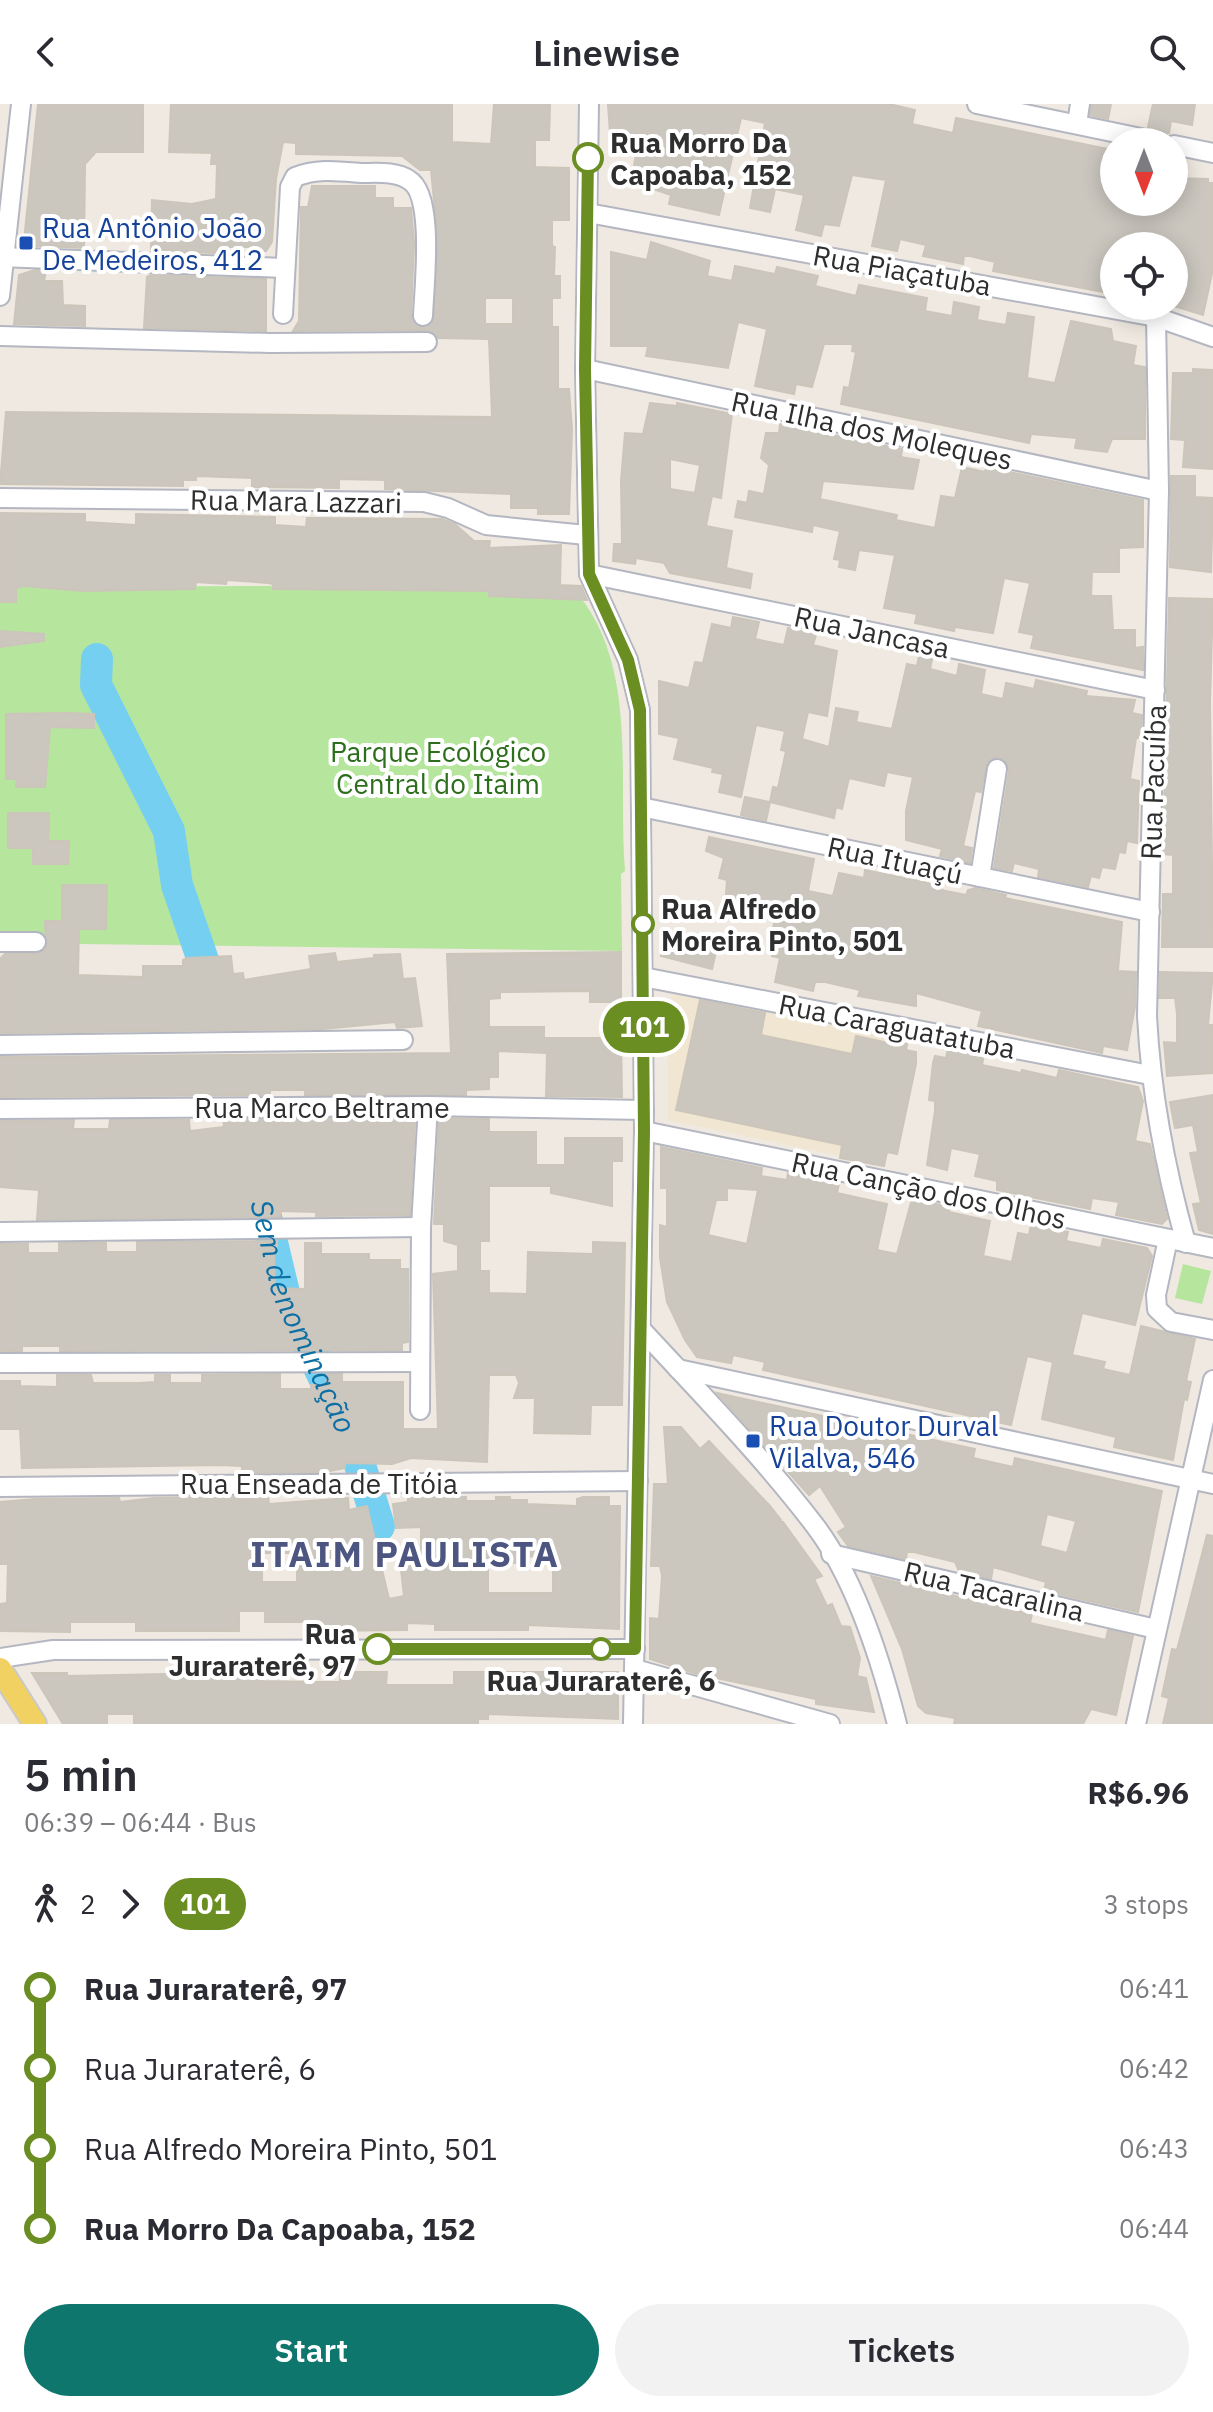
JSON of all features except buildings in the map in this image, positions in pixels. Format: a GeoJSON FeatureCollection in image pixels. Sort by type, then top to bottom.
{"type":"FeatureCollection","features":[{"type":"Feature","properties":{"kind":"main road"},"geometry":{"type":"LineString","coordinates":[[0,1669],[35,1724]]}},
{"type":"Feature","properties":{"kind":"street"},"geometry":{"type":"LineString","coordinates":[[0,296],[8,152],[21,104]]}},
{"type":"Feature","properties":{"kind":"street"},"geometry":{"type":"LineString","coordinates":[[589,104],[585,369],[589,574],[628,660],[640,710],[644,1131],[635,1669],[633,1724],[616,1724]]}},
{"type":"Feature","properties":{"kind":"street"},"geometry":{"type":"LineString","coordinates":[[977,104],[1100,129]]}},
{"type":"Feature","properties":{"kind":"street"},"geometry":{"type":"LineString","coordinates":[[1077,124],[1080,104]]}},
{"type":"Feature","properties":{"kind":"street"},"geometry":{"type":"LineString","coordinates":[[1188,148],[1213,153]]}},
{"type":"Feature","properties":{"kind":"street"},"geometry":{"type":"LineString","coordinates":[[283,314],[288,200],[295,177],[310,171],[398,175],[412,181],[421,193],[425,213],[423,316]]}},
{"type":"Feature","properties":{"kind":"street","name":"Rua Piaçatuba"},"geometry":{"type":"LineString","coordinates":[[588,213],[1100,307]]}},
{"type":"Feature","properties":{"kind":"street"},"geometry":{"type":"LineString","coordinates":[[2,257],[284,268]]}},
{"type":"Feature","properties":{"kind":"street","name":"Rua Pacuíba"},"geometry":{"type":"LineString","coordinates":[[1156,320],[1159,491],[1150,912],[1150,1075],[1177,1241]]}},
{"type":"Feature","properties":{"kind":"street","name":"Rua Piaçatuba"},"geometry":{"type":"LineString","coordinates":[[1165,320],[1213,337]]}},
{"type":"Feature","properties":{"kind":"street"},"geometry":{"type":"LineString","coordinates":[[0,336],[270,343],[427,342]]}},
{"type":"Feature","properties":{"kind":"street","name":"Rua Ilha dos Moleques"},"geometry":{"type":"LineString","coordinates":[[585,369],[1159,491]]}},
{"type":"Feature","properties":{"kind":"street","name":"Rua Mara Lazzari"},"geometry":{"type":"LineString","coordinates":[[0,498],[424,502],[486,525],[586,535]]}},
{"type":"Feature","properties":{"kind":"street","name":"Rua Jancasa"},"geometry":{"type":"LineString","coordinates":[[589,574],[1155,690]]}},
{"type":"Feature","properties":{"kind":"street"},"geometry":{"type":"LineString","coordinates":[[980,877],[997,769]]}},
{"type":"Feature","properties":{"kind":"street","name":"Rua Ituaçú"},"geometry":{"type":"LineString","coordinates":[[641,807],[1150,912]]}},
{"type":"Feature","properties":{"kind":"street"},"geometry":{"type":"LineString","coordinates":[[0,942],[36,942]]}},
{"type":"Feature","properties":{"kind":"street","name":"Rua Caraguatatuba"},"geometry":{"type":"LineString","coordinates":[[643,977],[1150,1075]]}},
{"type":"Feature","properties":{"kind":"street"},"geometry":{"type":"LineString","coordinates":[[0,1045],[403,1040]]}},
{"type":"Feature","properties":{"kind":"street"},"geometry":{"type":"LineString","coordinates":[[420,1410],[421,1227],[428,1106]]}},
{"type":"Feature","properties":{"kind":"street","name":"Rua Marco Beltrame"},"geometry":{"type":"LineString","coordinates":[[0,1109],[428,1106],[644,1110]]}},
{"type":"Feature","properties":{"kind":"street","name":"Rua Canção dos Olhos"},"geometry":{"type":"LineString","coordinates":[[644,1131],[1213,1248]]}},
{"type":"Feature","properties":{"kind":"street"},"geometry":{"type":"LineString","coordinates":[[0,1232],[421,1227]]}},
{"type":"Feature","properties":{"kind":"street"},"geometry":{"type":"LineString","coordinates":[[1177,1241],[1156,1295],[1157,1309],[1171,1322],[1213,1330]]}},
{"type":"Feature","properties":{"kind":"street"},"geometry":{"type":"LineString","coordinates":[[641,1329],[817,1528],[844,1575],[885,1675],[897,1724]]}},
{"type":"Feature","properties":{"kind":"street"},"geometry":{"type":"LineString","coordinates":[[0,1363],[420,1362]]}},
{"type":"Feature","properties":{"kind":"street"},"geometry":{"type":"LineString","coordinates":[[678,1369],[1213,1484]]}},
{"type":"Feature","properties":{"kind":"street"},"geometry":{"type":"LineString","coordinates":[[1136,1724],[1213,1380]]}},
{"type":"Feature","properties":{"kind":"street","name":"Rua Enseada de Titóia"},"geometry":{"type":"LineString","coordinates":[[0,1487],[638,1481]]}},
{"type":"Feature","properties":{"kind":"street","name":"Rua Tacaralina"},"geometry":{"type":"LineString","coordinates":[[831,1554],[1156,1629]]}},
{"type":"Feature","properties":{"kind":"street"},"geometry":{"type":"LineString","coordinates":[[0,1658],[53,1650],[635,1649]]}},
{"type":"Feature","properties":{"kind":"street"},"geometry":{"type":"LineString","coordinates":[[635,1669],[830,1724]]}},
{"type":"Feature","properties":{"kind":"shaded area"},"geometry":{"type":"Polygon","coordinates":[[[673,993],[902,1039],[874,1163],[668,1120],[668,1016],[673,993]]]}},
{"type":"Feature","properties":{"kind":"green space","name":"Parque Ecológico Central do Itaim"},"geometry":{"type":"Polygon","coordinates":[[[570,585],[592,615],[607,648],[616,684],[623,760],[625,871],[621,874],[622,951],[0,943],[0,587],[570,585]]]}},
{"type":"Feature","properties":{"kind":"green space"},"geometry":{"type":"Polygon","coordinates":[[[1183,1264],[1211,1271],[1202,1304],[1175,1298],[1183,1264]]]}},
{"type":"Feature","properties":{"kind":"waterway"},"geometry":{"type":"LineString","coordinates":[[97,659],[96,685],[169,831],[177,885],[216,998]]}},
{"type":"Feature","properties":{"kind":"waterway","name":"Sem denominação"},"geometry":{"type":"LineString","coordinates":[[261,1196],[284,1293],[350,1433],[379,1526]]}},
{"type":"Feature","properties":{"kind":"bus line","name":"101"},"geometry":{"type":"LineString","coordinates":[[378,1649],[635,1649],[644,1131],[640,710],[628,660],[589,574],[585,369],[588,158]]}},
{"type":"Feature","properties":{"kind":"place","name":"Rua Morro Da Capoaba, 152"},"geometry":{"type":"Point","coordinates":[588,158]}},
{"type":"Feature","properties":{"kind":"place","name":"Rua Antônio João De Medeiros, 412"},"geometry":{"type":"Point","coordinates":[26,243]}},
{"type":"Feature","properties":{"kind":"place","name":"Rua Alfredo Moreira Pinto, 501"},"geometry":{"type":"Point","coordinates":[643,924]}},
{"type":"Feature","properties":{"kind":"place","name":"Rua Doutor Durval Vilalva, 546"},"geometry":{"type":"Point","coordinates":[753,1441]}},
{"type":"Feature","properties":{"kind":"place","name":"Rua Juraraterê, 97"},"geometry":{"type":"Point","coordinates":[378,1649]}},
{"type":"Feature","properties":{"kind":"place","name":"Rua Juraraterê, 6"},"geometry":{"type":"Point","coordinates":[601,1649]}},
{"type":"Feature","properties":{"kind":"district","name":"ITAIM PAULISTA"},"geometry":{"type":"Point","coordinates":[405,1553]}}]}
